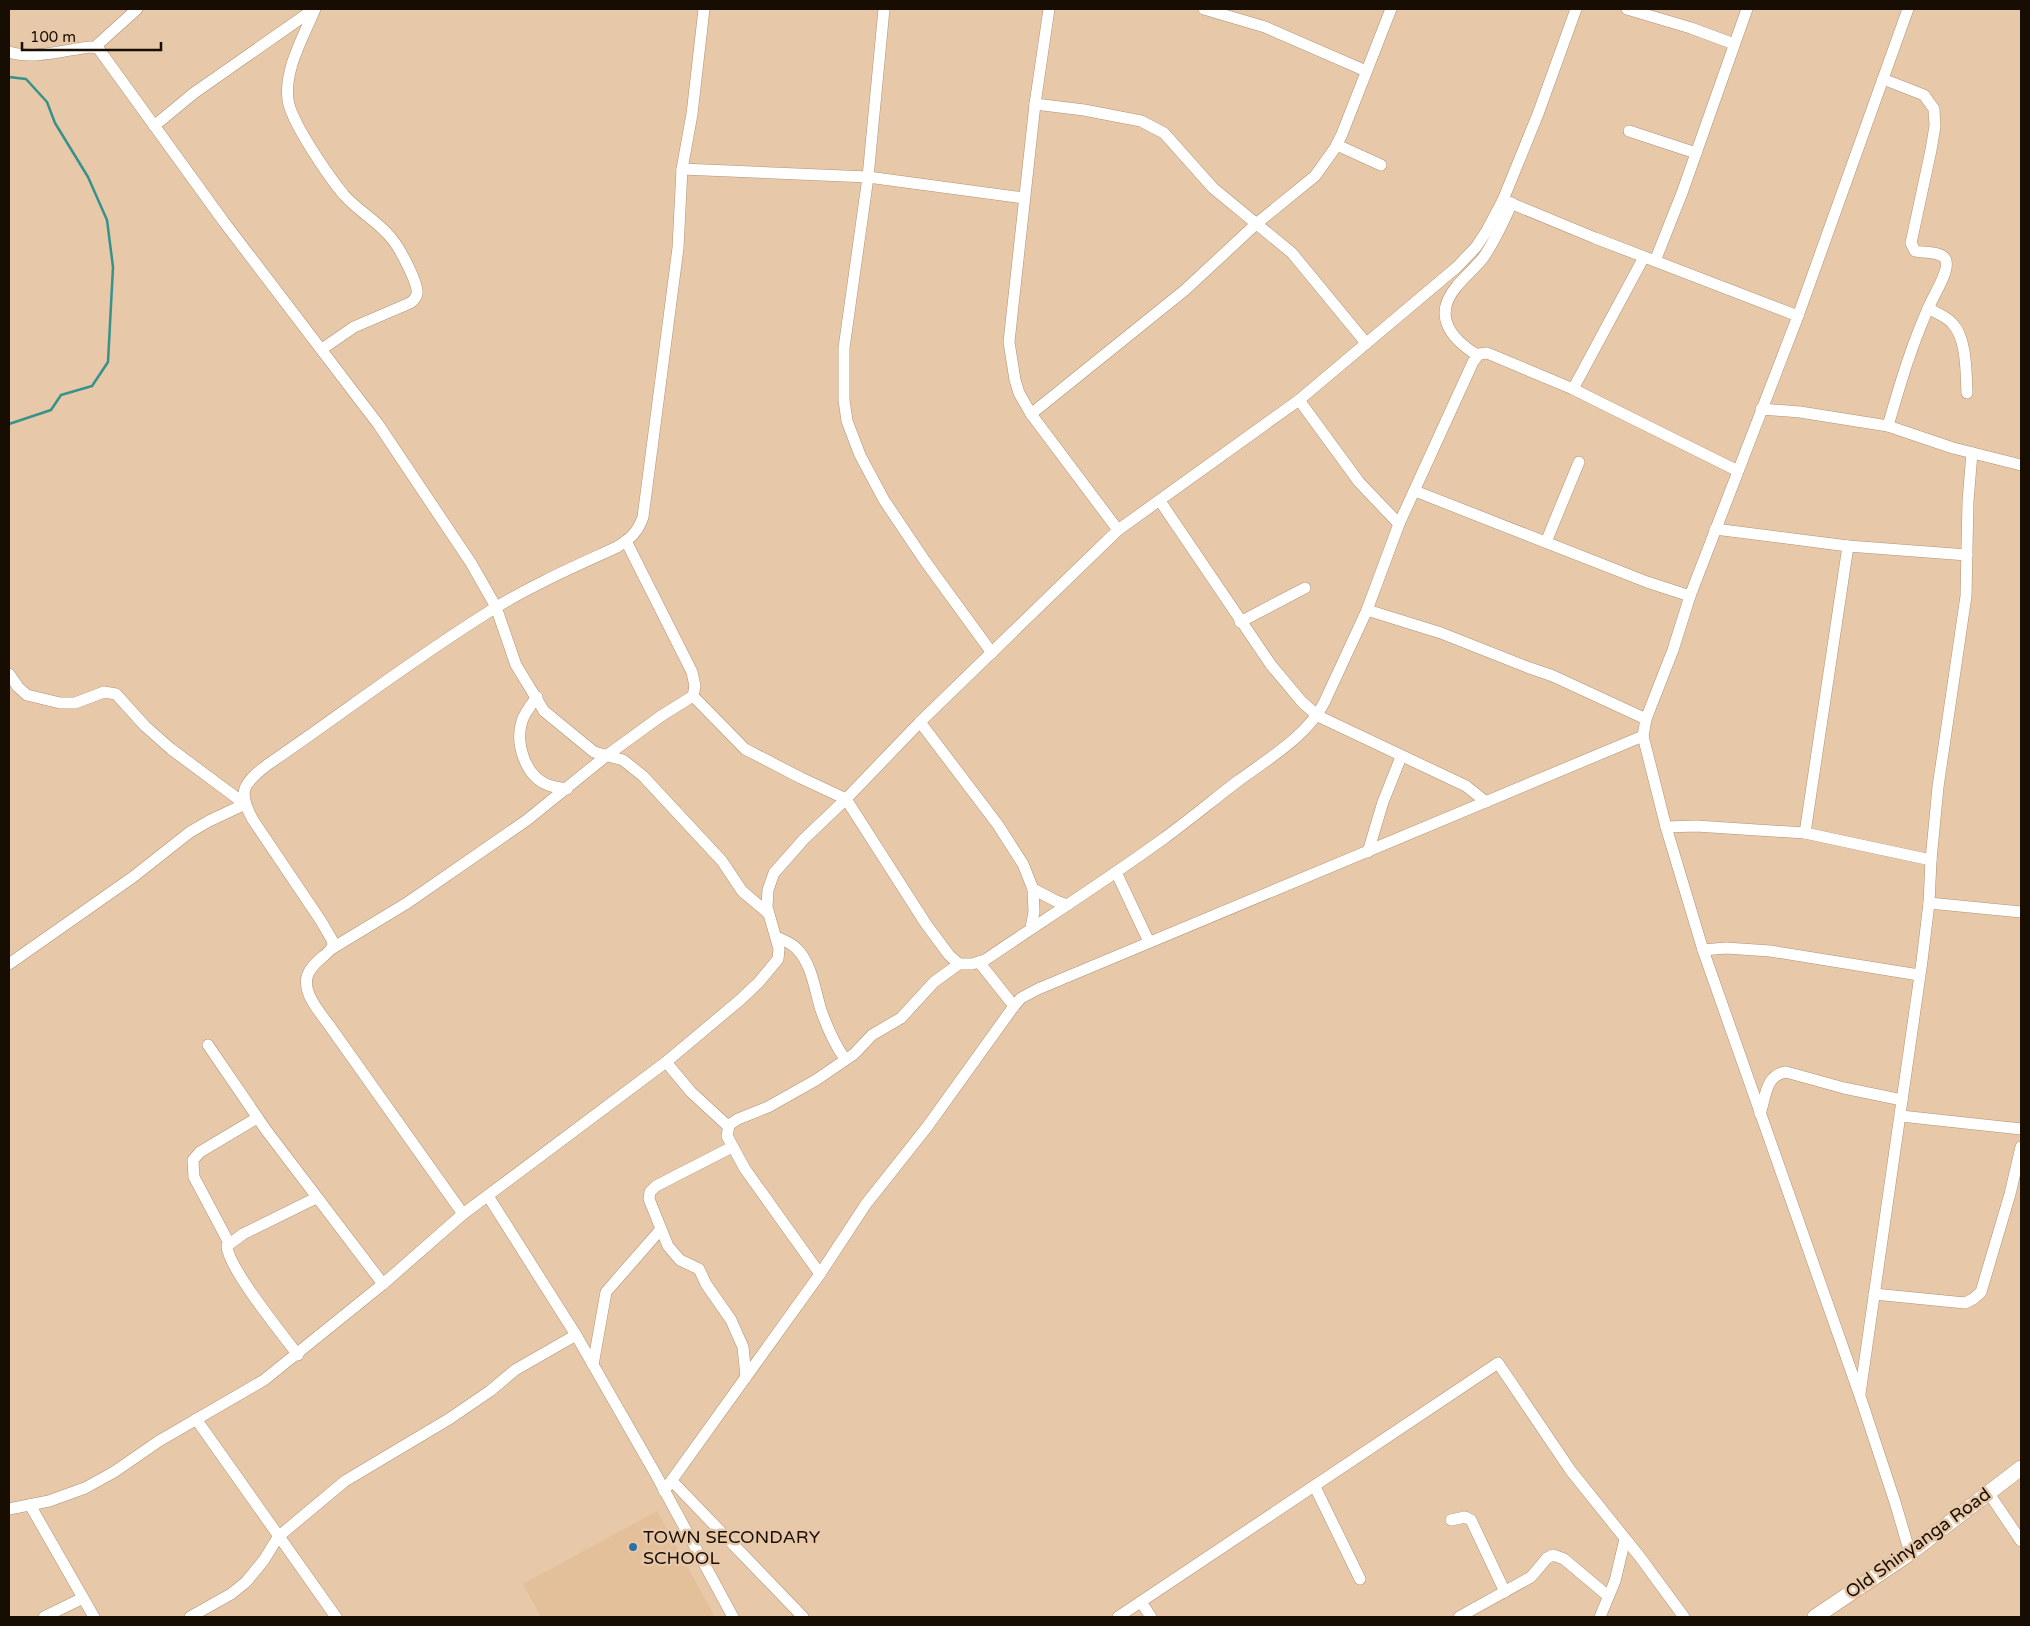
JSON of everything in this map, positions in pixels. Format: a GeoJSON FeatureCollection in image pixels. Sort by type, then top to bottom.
{"type":"FeatureCollection","features":[{"type":"Feature","properties":{"kind":"main road","name":"Old Shinyanga Road"},"geometry":{"type":"LineString","coordinates":[[1814,1617],[1910,1553],[2021,1468]]}},
{"type":"Feature","properties":{"kind":"street"},"geometry":{"type":"LineString","coordinates":[[9,52],[23,55],[96,46],[137,9]]}},
{"type":"Feature","properties":{"kind":"street"},"geometry":{"type":"LineString","coordinates":[[154,126],[194,93],[314,9]]}},
{"type":"Feature","properties":{"kind":"street"},"geometry":{"type":"LineString","coordinates":[[314,9],[290,75],[288,90],[290,108],[298,126],[327,172],[343,193],[392,238],[410,271],[417,291],[416,296],[410,303],[354,327],[322,349]]}},
{"type":"Feature","properties":{"kind":"street"},"geometry":{"type":"LineString","coordinates":[[331,949],[333,943],[325,928],[253,820],[245,804],[244,789],[247,782],[254,776],[433,648],[496,607],[534,586],[617,547],[634,535],[643,517],[678,248],[682,169],[692,114],[704,9]]}},
{"type":"Feature","properties":{"kind":"street"},"geometry":{"type":"LineString","coordinates":[[884,9],[868,176],[844,348],[844,400],[847,421],[860,455],[884,500],[925,561],[992,653]]}},
{"type":"Feature","properties":{"kind":"street"},"geometry":{"type":"LineString","coordinates":[[1049,9],[1035,104],[1009,342],[1015,380],[1019,393],[1030,414],[1118,530]]}},
{"type":"Feature","properties":{"kind":"street"},"geometry":{"type":"LineString","coordinates":[[1204,9],[1265,26],[1366,71]]}},
{"type":"Feature","properties":{"kind":"street"},"geometry":{"type":"LineString","coordinates":[[1030,414],[1185,290],[1256,224],[1315,176],[1324,166],[1337,145],[1392,9]]}},
{"type":"Feature","properties":{"kind":"street"},"geometry":{"type":"LineString","coordinates":[[1477,355],[1461,343],[1448,328],[1445,315],[1447,304],[1456,288],[1483,258],[1508,201],[1576,9]]}},
{"type":"Feature","properties":{"kind":"street"},"geometry":{"type":"LineString","coordinates":[[1627,9],[1691,28],[1734,44]]}},
{"type":"Feature","properties":{"kind":"street"},"geometry":{"type":"LineString","coordinates":[[1573,389],[1669,229],[1748,9]]}},
{"type":"Feature","properties":{"kind":"street"},"geometry":{"type":"LineString","coordinates":[[1908,9],[1798,316],[1690,596],[1673,650],[1646,719],[1643,736],[1666,827],[1703,950],[1860,1396],[1896,1502],[1910,1553]]}},
{"type":"Feature","properties":{"kind":"street"},"geometry":{"type":"LineString","coordinates":[[96,46],[258,268],[378,424],[472,563],[496,607],[516,665],[549,717],[569,730],[594,752],[623,760],[643,776],[726,865],[742,891],[768,914]]}},
{"type":"Feature","properties":{"kind":"street"},"geometry":{"type":"LineString","coordinates":[[1884,79],[1924,95],[1934,109],[1935,126],[1911,243],[1915,251],[1937,254],[1947,262],[1942,281],[1928,308],[1902,378],[1888,426]]}},
{"type":"Feature","properties":{"kind":"street"},"geometry":{"type":"LineString","coordinates":[[1035,104],[1116,115],[1152,125],[1168,138],[1213,188],[1292,252],[1366,343]]}},
{"type":"Feature","properties":{"kind":"street"},"geometry":{"type":"LineString","coordinates":[[1629,131],[1696,153]]}},
{"type":"Feature","properties":{"kind":"street"},"geometry":{"type":"LineString","coordinates":[[1337,145],[1382,165]]}},
{"type":"Feature","properties":{"kind":"street"},"geometry":{"type":"LineString","coordinates":[[682,169],[868,176],[1024,198]]}},
{"type":"Feature","properties":{"kind":"street"},"geometry":{"type":"LineString","coordinates":[[1508,201],[1650,259],[1798,316]]}},
{"type":"Feature","properties":{"kind":"street"},"geometry":{"type":"LineString","coordinates":[[9,1510],[73,1494],[93,1484],[196,1419],[264,1380],[298,1355],[463,1214],[582,1123],[666,1062],[740,1000],[772,968],[779,955],[776,937],[768,914],[767,895],[774,873],[804,839],[846,799],[920,722],[1118,530],[1299,400],[1457,267],[1476,247],[1508,201]]}},
{"type":"Feature","properties":{"kind":"street"},"geometry":{"type":"LineString","coordinates":[[1928,308],[1946,318],[1955,326],[1965,357],[1967,393]]}},
{"type":"Feature","properties":{"kind":"street"},"geometry":{"type":"LineString","coordinates":[[820,1274],[778,1217],[732,1147],[728,1136],[729,1127],[738,1119],[768,1107],[816,1080],[858,1051],[872,1035],[901,1018],[934,982],[959,964],[979,962],[1164,839],[1259,766],[1318,716],[1367,610],[1399,524],[1480,352],[1488,352],[1573,389],[1738,472]]}},
{"type":"Feature","properties":{"kind":"street"},"geometry":{"type":"LineString","coordinates":[[1299,400],[1359,482],[1399,524]]}},
{"type":"Feature","properties":{"kind":"street"},"geometry":{"type":"LineString","coordinates":[[1761,409],[1800,412],[1888,426],[1926,440],[2021,465]]}},
{"type":"Feature","properties":{"kind":"street"},"geometry":{"type":"LineString","coordinates":[[1860,1396],[1901,1116],[1929,903],[1938,787],[1966,596],[1972,453]]}},
{"type":"Feature","properties":{"kind":"street"},"geometry":{"type":"LineString","coordinates":[[1546,542],[1579,462]]}},
{"type":"Feature","properties":{"kind":"street"},"geometry":{"type":"LineString","coordinates":[[1415,491],[1647,582],[1690,596]]}},
{"type":"Feature","properties":{"kind":"street"},"geometry":{"type":"LineString","coordinates":[[1160,500],[1240,622],[1286,684],[1302,702],[1318,716],[1466,786],[1486,802]]}},
{"type":"Feature","properties":{"kind":"street"},"geometry":{"type":"LineString","coordinates":[[1715,529],[1848,546],[1967,555]]}},
{"type":"Feature","properties":{"kind":"street"},"geometry":{"type":"LineString","coordinates":[[463,1214],[329,1025],[308,993],[307,977],[310,970],[331,949],[407,902],[527,820],[606,756],[661,716],[693,696],[695,686],[692,672],[626,541]]}},
{"type":"Feature","properties":{"kind":"street"},"geometry":{"type":"LineString","coordinates":[[1805,833],[1848,546]]}},
{"type":"Feature","properties":{"kind":"street"},"geometry":{"type":"LineString","coordinates":[[1240,622],[1305,588]]}},
{"type":"Feature","properties":{"kind":"street"},"geometry":{"type":"LineString","coordinates":[[1367,610],[1441,633],[1553,676],[1646,719]]}},
{"type":"Feature","properties":{"kind":"street"},"geometry":{"type":"LineString","coordinates":[[9,674],[18,687],[27,695],[60,703],[75,703],[104,692],[116,694],[145,726],[171,749],[245,804]]}},
{"type":"Feature","properties":{"kind":"street"},"geometry":{"type":"LineString","coordinates":[[693,696],[750,752],[846,799],[922,918],[949,955],[959,964]]}},
{"type":"Feature","properties":{"kind":"street"},"geometry":{"type":"LineString","coordinates":[[537,697],[525,714],[521,724],[520,742],[523,757],[531,770],[544,783],[567,789]]}},
{"type":"Feature","properties":{"kind":"street"},"geometry":{"type":"LineString","coordinates":[[920,722],[998,824],[1022,864],[1034,889],[1034,912],[1031,928]]}},
{"type":"Feature","properties":{"kind":"street"},"geometry":{"type":"LineString","coordinates":[[664,1491],[820,1274],[866,1204],[927,1127],[1021,998],[1038,988],[1643,736]]}},
{"type":"Feature","properties":{"kind":"street"},"geometry":{"type":"LineString","coordinates":[[1368,852],[1388,788],[1401,756]]}},
{"type":"Feature","properties":{"kind":"street"},"geometry":{"type":"LineString","coordinates":[[9,964],[133,877],[190,832],[245,804]]}},
{"type":"Feature","properties":{"kind":"street"},"geometry":{"type":"LineString","coordinates":[[1666,827],[1696,826],[1805,833],[1931,860]]}},
{"type":"Feature","properties":{"kind":"street"},"geometry":{"type":"LineString","coordinates":[[1116,872],[1150,942]]}},
{"type":"Feature","properties":{"kind":"street"},"geometry":{"type":"LineString","coordinates":[[1034,889],[1051,899],[1067,905]]}},
{"type":"Feature","properties":{"kind":"street"},"geometry":{"type":"LineString","coordinates":[[1929,903],[2021,912]]}},
{"type":"Feature","properties":{"kind":"street"},"geometry":{"type":"LineString","coordinates":[[776,937],[794,947],[802,957],[832,1036],[845,1059]]}},
{"type":"Feature","properties":{"kind":"street"},"geometry":{"type":"LineString","coordinates":[[1703,950],[1726,948],[1770,952],[1919,975]]}},
{"type":"Feature","properties":{"kind":"street"},"geometry":{"type":"LineString","coordinates":[[979,962],[1014,1006]]}},
{"type":"Feature","properties":{"kind":"street"},"geometry":{"type":"LineString","coordinates":[[208,1045],[316,1198],[383,1284]]}},
{"type":"Feature","properties":{"kind":"street"},"geometry":{"type":"LineString","coordinates":[[666,1062],[685,1085],[729,1127]]}},
{"type":"Feature","properties":{"kind":"street"},"geometry":{"type":"LineString","coordinates":[[1760,1114],[1771,1079],[1777,1074],[1786,1072],[1844,1088],[1902,1100]]}},
{"type":"Feature","properties":{"kind":"street"},"geometry":{"type":"LineString","coordinates":[[1901,1116],[2021,1129]]}},
{"type":"Feature","properties":{"kind":"street"},"geometry":{"type":"LineString","coordinates":[[229,1243],[194,1177],[193,1160],[200,1152],[258,1118]]}},
{"type":"Feature","properties":{"kind":"street"},"geometry":{"type":"LineString","coordinates":[[732,1147],[651,1190],[648,1196],[666,1242],[685,1263],[698,1269],[731,1320],[742,1347],[746,1377]]}},
{"type":"Feature","properties":{"kind":"street"},"geometry":{"type":"LineString","coordinates":[[1874,1294],[1965,1303],[1976,1297],[1981,1292],[1984,1283],[2010,1194],[2021,1147]]}},
{"type":"Feature","properties":{"kind":"street"},"geometry":{"type":"LineString","coordinates":[[488,1196],[576,1335],[733,1617]]}},
{"type":"Feature","properties":{"kind":"street"},"geometry":{"type":"LineString","coordinates":[[298,1355],[247,1287],[226,1248],[229,1243],[258,1226],[316,1198]]}},
{"type":"Feature","properties":{"kind":"street"},"geometry":{"type":"LineString","coordinates":[[593,1365],[606,1292],[661,1229]]}},
{"type":"Feature","properties":{"kind":"street"},"geometry":{"type":"LineString","coordinates":[[190,1617],[231,1594],[246,1582],[264,1560],[278,1537],[310,1509],[362,1470],[449,1419],[490,1391],[515,1370],[576,1335]]}},
{"type":"Feature","properties":{"kind":"street"},"geometry":{"type":"LineString","coordinates":[[1118,1617],[1498,1364],[1571,1471],[1684,1617]]}},
{"type":"Feature","properties":{"kind":"street"},"geometry":{"type":"LineString","coordinates":[[196,1419],[336,1617]]}},
{"type":"Feature","properties":{"kind":"street"},"geometry":{"type":"LineString","coordinates":[[672,1481],[802,1617]]}},
{"type":"Feature","properties":{"kind":"street"},"geometry":{"type":"LineString","coordinates":[[1315,1487],[1360,1579]]}},
{"type":"Feature","properties":{"kind":"street"},"geometry":{"type":"LineString","coordinates":[[1988,1492],[2021,1541]]}},
{"type":"Feature","properties":{"kind":"street"},"geometry":{"type":"LineString","coordinates":[[30,1505],[94,1617]]}},
{"type":"Feature","properties":{"kind":"street"},"geometry":{"type":"LineString","coordinates":[[1451,1520],[1465,1516],[1470,1520],[1505,1592]]}},
{"type":"Feature","properties":{"kind":"street"},"geometry":{"type":"LineString","coordinates":[[1600,1617],[1615,1580],[1625,1539]]}},
{"type":"Feature","properties":{"kind":"street"},"geometry":{"type":"LineString","coordinates":[[1459,1617],[1531,1576],[1547,1558],[1553,1555],[1570,1564],[1608,1596]]}},
{"type":"Feature","properties":{"kind":"street"},"geometry":{"type":"LineString","coordinates":[[44,1617],[83,1598]]}},
{"type":"Feature","properties":{"kind":"street"},"geometry":{"type":"LineString","coordinates":[[1141,1602],[1152,1617]]}},
{"type":"Feature","properties":{"kind":"shaded area","name":"TOWN SECONDARY SCHOOL"},"geometry":{"type":"Polygon","coordinates":[[[657,1511],[715,1617],[541,1617],[523,1584],[657,1511]]]}},
{"type":"Feature","properties":{"kind":"waterway"},"geometry":{"type":"LineString","coordinates":[[9,77],[26,79],[47,102],[55,123],[88,177],[107,220],[113,267],[108,362],[92,386],[61,395],[51,410],[9,424]]}},
{"type":"Feature","properties":{"kind":"place","name":"TOWN SECONDARY SCHOOL"},"geometry":{"type":"Point","coordinates":[633,1547]}}]}
